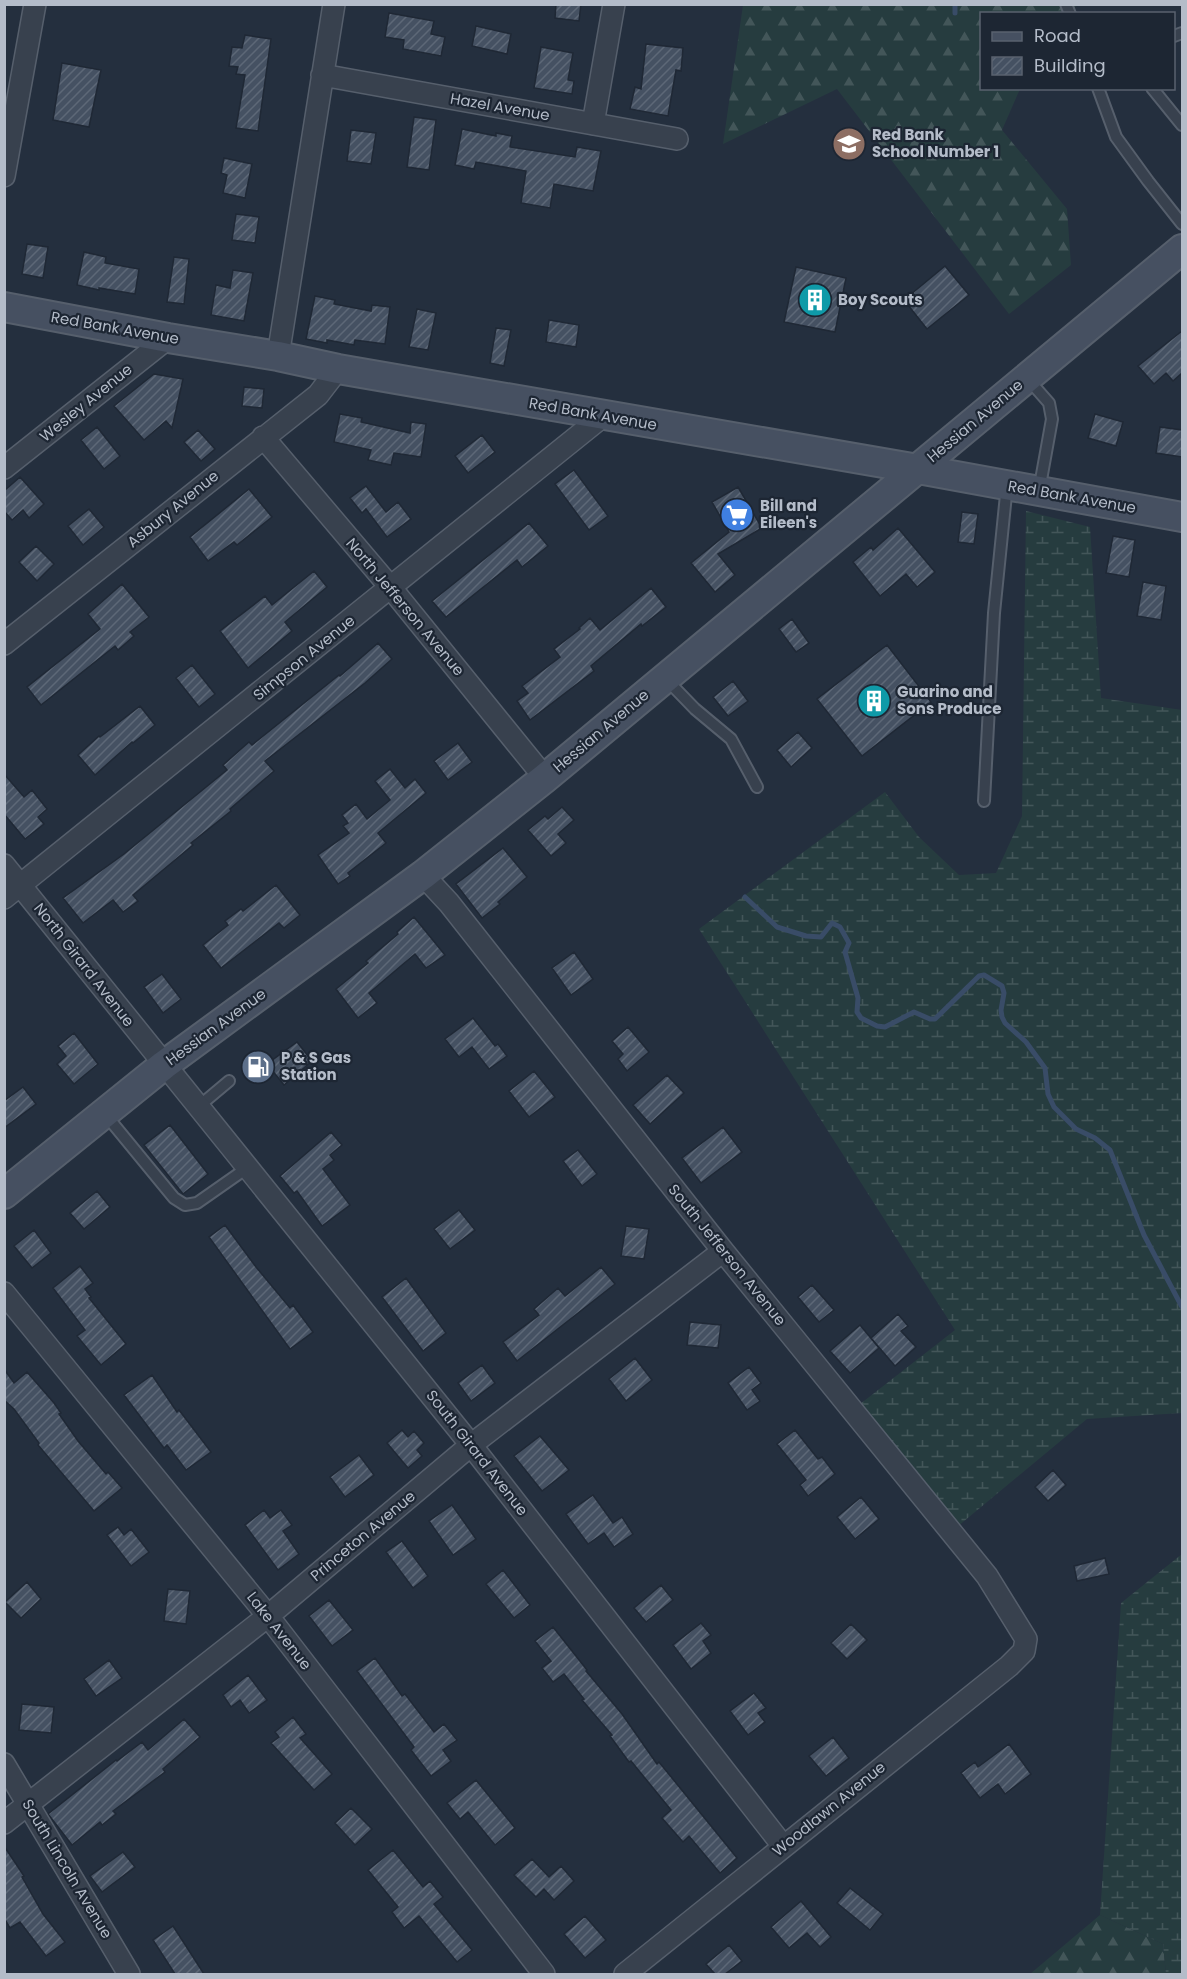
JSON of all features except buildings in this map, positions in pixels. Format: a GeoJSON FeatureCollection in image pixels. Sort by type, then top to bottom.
{"type":"FeatureCollection","features":[{"type":"Feature","properties":{"kind":"main road","name":"Hessian Avenue"},"geometry":{"type":"LineString","coordinates":[[4,1194],[164,1065],[423,875],[545,778],[1182,249]]}},
{"type":"Feature","properties":{"kind":"main road","name":"Red Bank Avenue"},"geometry":{"type":"LineString","coordinates":[[4,308],[1182,517]]}},
{"type":"Feature","properties":{"kind":"street"},"geometry":{"type":"LineString","coordinates":[[4,176],[35,4]]}},
{"type":"Feature","properties":{"kind":"street"},"geometry":{"type":"LineString","coordinates":[[278,356],[334,4]]}},
{"type":"Feature","properties":{"kind":"street"},"geometry":{"type":"LineString","coordinates":[[593,124],[614,4]]}},
{"type":"Feature","properties":{"kind":"street","name":"Hazel Avenue"},"geometry":{"type":"LineString","coordinates":[[322,75],[677,139]]}},
{"type":"Feature","properties":{"kind":"street","name":"Wesley Avenue"},"geometry":{"type":"LineString","coordinates":[[4,468],[168,338]]}},
{"type":"Feature","properties":{"kind":"street","name":"Asbury Avenue"},"geometry":{"type":"LineString","coordinates":[[4,644],[318,395],[338,369]]}},
{"type":"Feature","properties":{"kind":"street","name":"Simpson Avenue"},"geometry":{"type":"LineString","coordinates":[[12,891],[603,416]]}},
{"type":"Feature","properties":{"kind":"street","name":"North Jefferson Avenue"},"geometry":{"type":"LineString","coordinates":[[263,437],[391,588],[545,778]]}},
{"type":"Feature","properties":{"kind":"street","name":"North Girard Avenue"},"geometry":{"type":"LineString","coordinates":[[4,865],[12,891],[164,1065]]}},
{"type":"Feature","properties":{"kind":"street","name":"South Jefferson Avenue"},"geometry":{"type":"LineString","coordinates":[[423,875],[449,903],[723,1251],[987,1576],[1026,1640]]}},
{"type":"Feature","properties":{"kind":"street","name":"South Girard Avenue"},"geometry":{"type":"LineString","coordinates":[[164,1065],[471,1445],[783,1846]]}},
{"type":"Feature","properties":{"kind":"street","name":"Princeton Avenue"},"geometry":{"type":"LineString","coordinates":[[4,1823],[268,1616],[471,1445],[723,1251]]}},
{"type":"Feature","properties":{"kind":"street","name":"Lake Avenue"},"geometry":{"type":"LineString","coordinates":[[4,1293],[268,1616],[544,1974]]}},
{"type":"Feature","properties":{"kind":"street","name":"Woodlawn Avenue"},"geometry":{"type":"LineString","coordinates":[[625,1974],[1009,1666],[1024,1651],[1026,1640]]}},
{"type":"Feature","properties":{"kind":"street","name":"South Lincoln Avenue"},"geometry":{"type":"LineString","coordinates":[[4,1764],[129,1974]]}},
{"type":"Feature","properties":{"kind":"lane"},"geometry":{"type":"LineString","coordinates":[[1099,90],[1116,136],[1182,224]]}},
{"type":"Feature","properties":{"kind":"lane"},"geometry":{"type":"LineString","coordinates":[[1154,90],[1182,125]]}},
{"type":"Feature","properties":{"kind":"lane"},"geometry":{"type":"LineString","coordinates":[[1027,377],[1049,403],[1052,419],[1038,491]]}},
{"type":"Feature","properties":{"kind":"lane"},"geometry":{"type":"LineString","coordinates":[[984,801],[994,613],[1007,485]]}},
{"type":"Feature","properties":{"kind":"lane"},"geometry":{"type":"LineString","coordinates":[[666,679],[695,709],[731,739],[757,787]]}},
{"type":"Feature","properties":{"kind":"lane"},"geometry":{"type":"LineString","coordinates":[[198,1107],[229,1081]]}},
{"type":"Feature","properties":{"kind":"lane"},"geometry":{"type":"LineString","coordinates":[[105,1113],[174,1198],[185,1205],[197,1203],[247,1168]]}},
{"type":"Feature","properties":{"kind":"green space"},"geometry":{"type":"Polygon","coordinates":[[[743,5],[1078,5],[1068,12],[980,12],[980,90],[1020,90],[1002,130],[1067,209],[1071,265],[1009,314],[837,89],[723,144],[743,5]]]}},
{"type":"Feature","properties":{"kind":"green space"},"geometry":{"type":"Polygon","coordinates":[[[1026,511],[1090,527],[1101,698],[1182,710],[1182,1413],[1087,1419],[951,1532],[846,1415],[955,1330],[699,929],[885,792],[919,837],[959,875],[996,873],[1022,816],[1026,511]]]}},
{"type":"Feature","properties":{"kind":"green space"},"geometry":{"type":"Polygon","coordinates":[[[1182,1554],[1182,1974],[1166,1974],[1163,1944],[1100,1915],[1121,1603],[1182,1554]]]}},
{"type":"Feature","properties":{"kind":"green space"},"geometry":{"type":"Polygon","coordinates":[[[1100,1915],[1163,1944],[1166,1974],[1030,1974],[1100,1915]]]}},
{"type":"Feature","properties":{"kind":"waterway"},"geometry":{"type":"LineString","coordinates":[[955,4],[955,13]]}},
{"type":"Feature","properties":{"kind":"waterway"},"geometry":{"type":"LineString","coordinates":[[745,897],[777,927],[806,936],[821,937],[832,923],[840,927],[849,943],[845,952],[858,998],[857,1012],[861,1018],[877,1026],[885,1027],[914,1012],[935,1019],[979,976],[984,975],[1002,986],[1004,993],[1001,1010],[1005,1023],[1026,1042],[1045,1068],[1048,1094],[1054,1107],[1076,1129],[1095,1138],[1110,1150],[1144,1235],[1182,1307]]}},
{"type":"Feature","properties":{"kind":"place","name":"Red Bank School Number 1"},"geometry":{"type":"Point","coordinates":[849,144]}},
{"type":"Feature","properties":{"kind":"place","name":"Boy Scouts"},"geometry":{"type":"Point","coordinates":[815,300]}},
{"type":"Feature","properties":{"kind":"place","name":"Bill and Eileen's"},"geometry":{"type":"Point","coordinates":[737,515]}},
{"type":"Feature","properties":{"kind":"place","name":"Guarino and Sons Produce"},"geometry":{"type":"Point","coordinates":[874,701]}},
{"type":"Feature","properties":{"kind":"place","name":"P & S Gas Station"},"geometry":{"type":"Point","coordinates":[258,1067]}}]}
